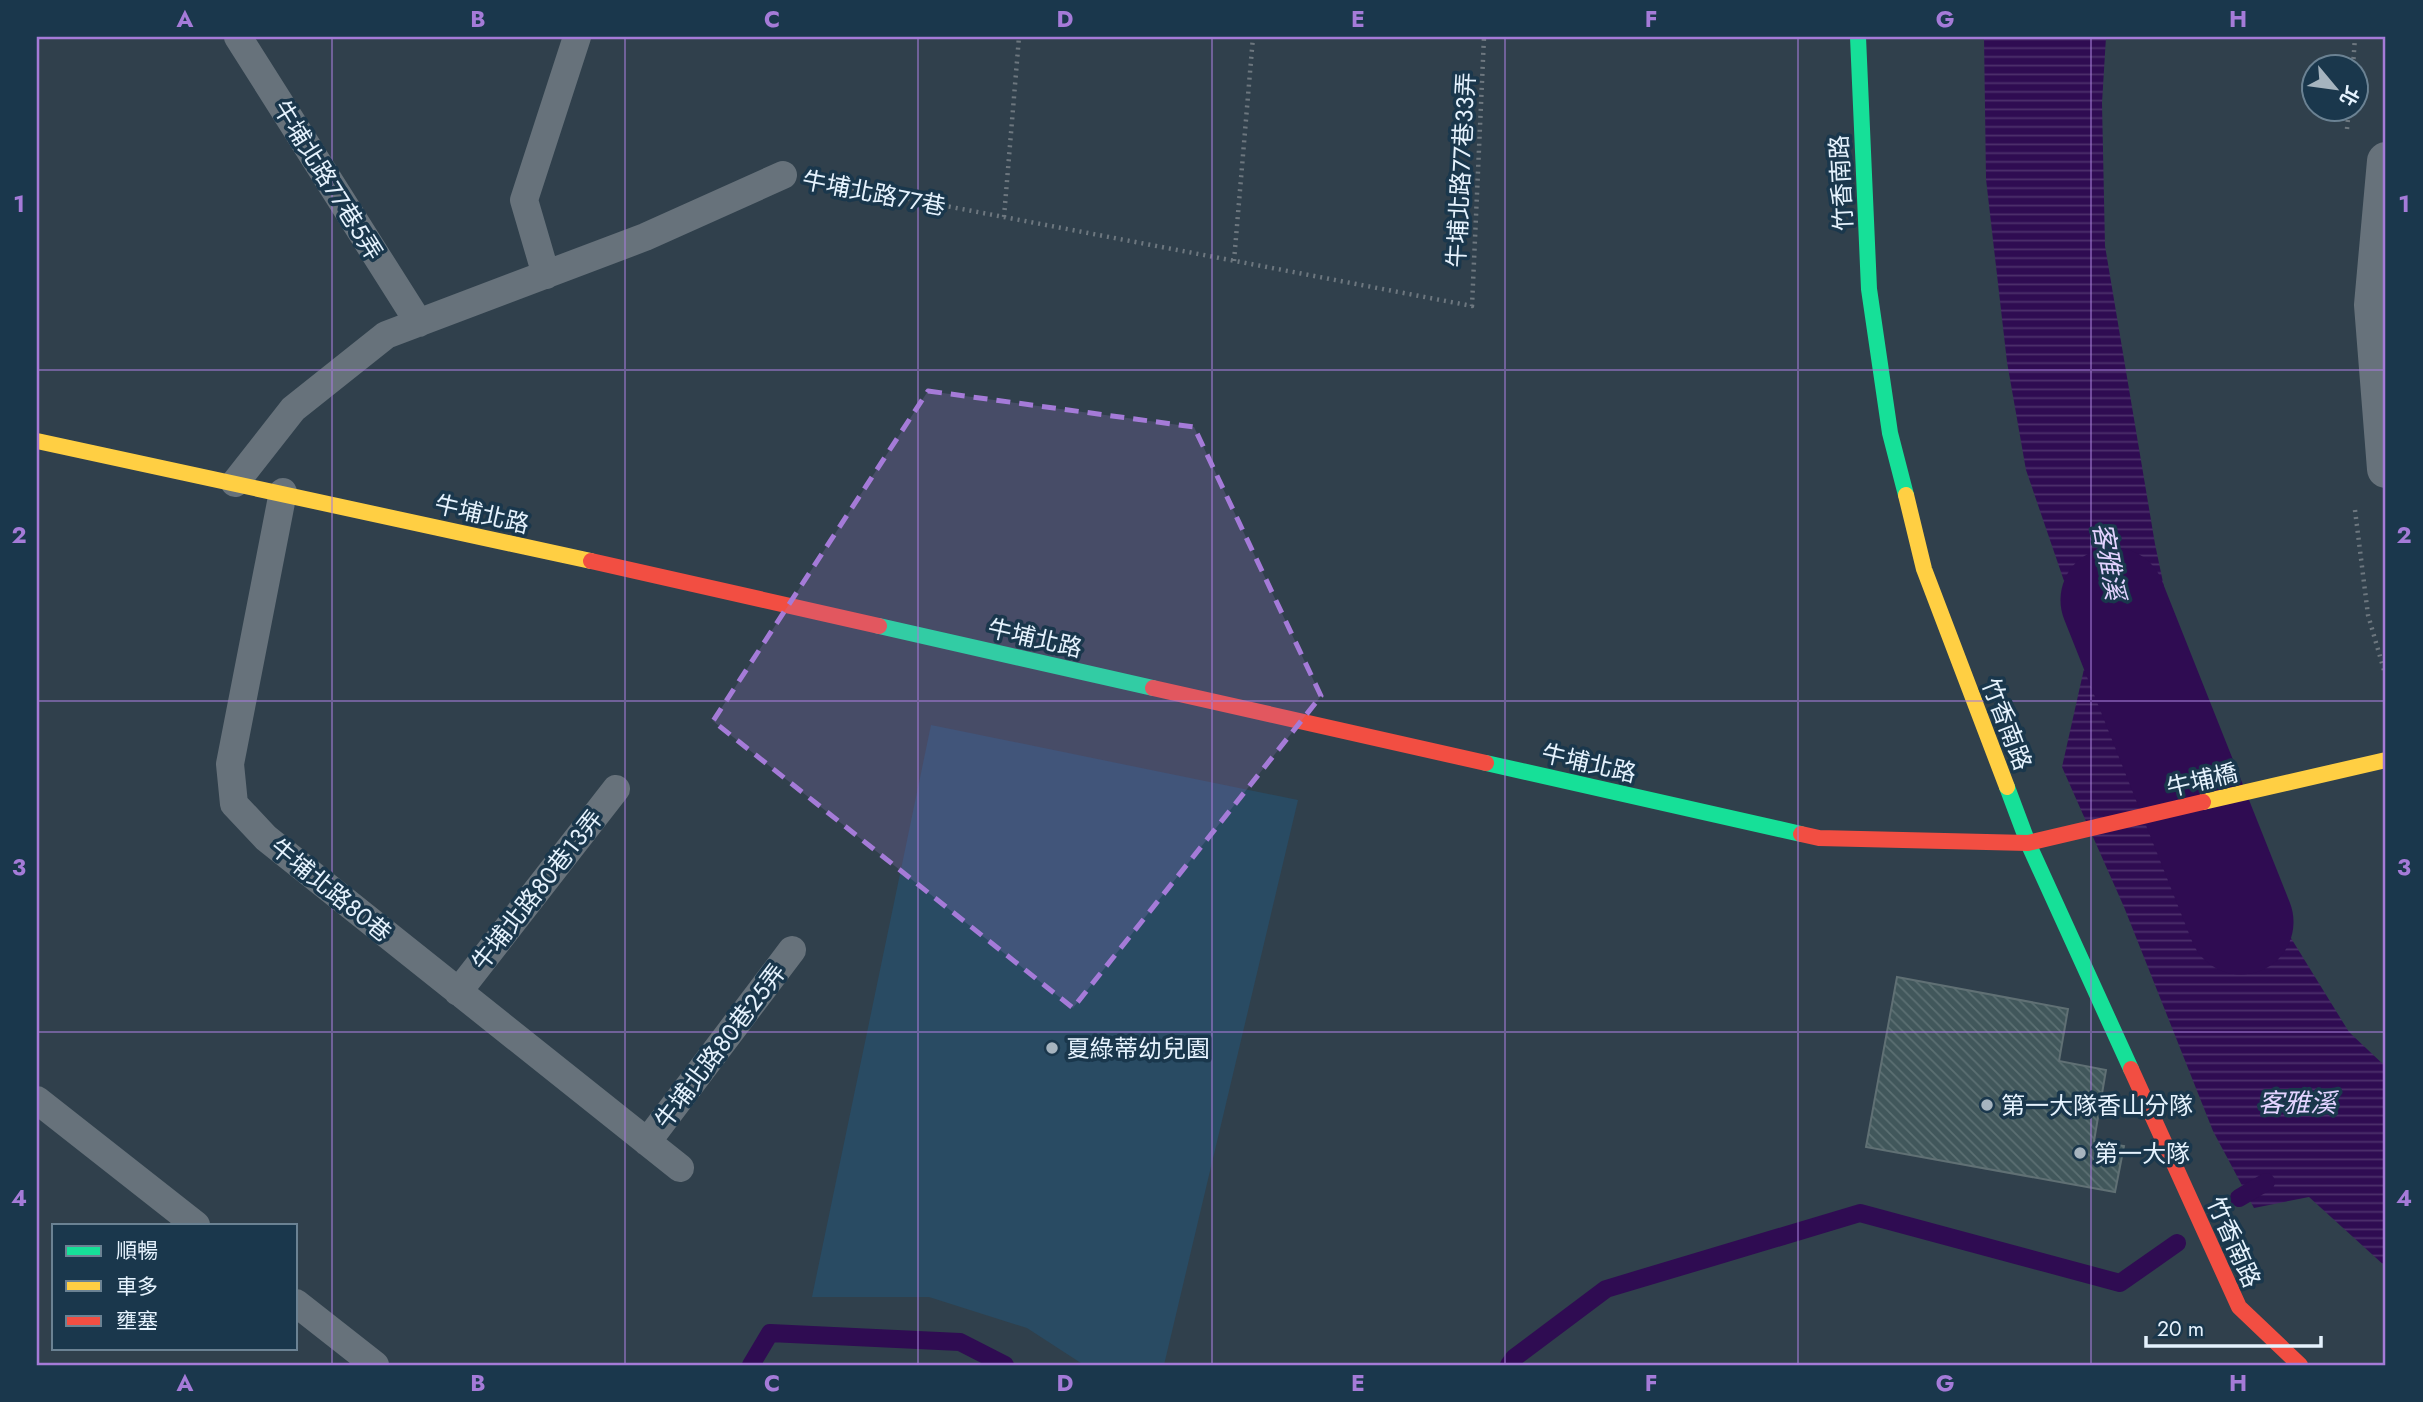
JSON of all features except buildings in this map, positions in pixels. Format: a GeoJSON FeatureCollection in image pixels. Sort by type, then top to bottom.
{"type":"FeatureCollection","features":[{"type":"Feature","properties":{"kind":"street","name":"竹香南路"},"geometry":{"type":"LineString","coordinates":[[1858,37],[1869,289],[1890,433],[1924,569],[2028,844],[2239,1307],[2300,1365]]}},
{"type":"Feature","properties":{"kind":"street"},"geometry":{"type":"LineString","coordinates":[[2386,161],[2373,305],[2386,469]]}},
{"type":"Feature","properties":{"kind":"street","name":"牛埔北路"},"geometry":{"type":"LineString","coordinates":[[37,442],[282,492],[1819,838],[2028,844]]}},
{"type":"Feature","properties":{"kind":"street","name":"牛埔橋"},"geometry":{"type":"LineString","coordinates":[[2028,844],[2386,760]]}},
{"type":"Feature","properties":{"kind":"lane","name":"牛埔北路77巷5弄"},"geometry":{"type":"LineString","coordinates":[[238,37],[419,323]]}},
{"type":"Feature","properties":{"kind":"lane"},"geometry":{"type":"LineString","coordinates":[[546,275],[524,200],[577,37]]}},
{"type":"Feature","properties":{"kind":"lane","name":"牛埔北路77巷"},"geometry":{"type":"LineString","coordinates":[[234,483],[293,409],[386,335],[646,237],[783,175]]}},
{"type":"Feature","properties":{"kind":"lane","name":"牛埔北路80巷"},"geometry":{"type":"LineString","coordinates":[[282,492],[230,764],[234,804],[266,838],[680,1168]]}},
{"type":"Feature","properties":{"kind":"lane","name":"牛埔北路80巷13弄"},"geometry":{"type":"LineString","coordinates":[[458,992],[615,789]]}},
{"type":"Feature","properties":{"kind":"lane","name":"牛埔北路80巷25弄"},"geometry":{"type":"LineString","coordinates":[[647,1142],[792,950]]}},
{"type":"Feature","properties":{"kind":"lane"},"geometry":{"type":"LineString","coordinates":[[37,1100],[196,1224]]}},
{"type":"Feature","properties":{"kind":"lane"},"geometry":{"type":"LineString","coordinates":[[298,1305],[374,1365]]}},
{"type":"Feature","properties":{"kind":"path"},"geometry":{"type":"LineString","coordinates":[[1004,217],[1019,37]]}},
{"type":"Feature","properties":{"kind":"path"},"geometry":{"type":"LineString","coordinates":[[1234,261],[1253,37]]}},
{"type":"Feature","properties":{"kind":"path","name":"牛埔北路77巷33弄"},"geometry":{"type":"LineString","coordinates":[[1472,306],[1485,37]]}},
{"type":"Feature","properties":{"kind":"path","name":"牛埔北路77巷"},"geometry":{"type":"LineString","coordinates":[[783,175],[1472,306]]}},
{"type":"Feature","properties":{"kind":"highlighted area"},"geometry":{"type":"Polygon","coordinates":[[[928,391],[1194,427],[1321,696],[1073,1008],[713,721],[928,391]]]}},
{"type":"Feature","properties":{"kind":"shaded area","name":"夏綠蒂幼兒園"},"geometry":{"type":"Polygon","coordinates":[[[931,725],[1298,800],[1164,1365],[1084,1365],[1027,1328],[929,1297],[812,1297],[931,725]]]}},
{"type":"Feature","properties":{"kind":"water","name":"客雅溪"},"geometry":{"type":"Polygon","coordinates":[[[1984,37],[2106,37],[2102,103],[2105,246],[2155,544],[2183,678],[2162,751],[2281,922],[2349,1032],[2386,1067],[2386,1267],[2309,1197],[2254,1208],[2213,1131],[2124,907],[2062,767],[2088,651],[2026,470],[2007,362],[1986,179],[1984,37]]]}},
{"type":"Feature","properties":{"kind":"waterway","name":"客雅溪"},"geometry":{"type":"LineString","coordinates":[[2113,600],[2241,922]]}},
{"type":"Feature","properties":{"kind":"waterway"},"geometry":{"type":"LineString","coordinates":[[2239,1198],[2266,1182]]}},
{"type":"Feature","properties":{"kind":"waterway"},"geometry":{"type":"LineString","coordinates":[[1509,1365],[1514,1358],[1606,1289],[1860,1213],[2120,1283],[2177,1243]]}},
{"type":"Feature","properties":{"kind":"waterway"},"geometry":{"type":"LineString","coordinates":[[751,1365],[770,1333],[960,1342],[1005,1365]]}},
{"type":"Feature","properties":{"kind":"traffic: fast"},"geometry":{"type":"LineString","coordinates":[[1858,37],[1869,289],[1890,433],[1906,495]]}},
{"type":"Feature","properties":{"kind":"traffic: fast"},"geometry":{"type":"LineString","coordinates":[[879,626],[1153,688]]}},
{"type":"Feature","properties":{"kind":"traffic: fast"},"geometry":{"type":"LineString","coordinates":[[1486,763],[1801,834]]}},
{"type":"Feature","properties":{"kind":"traffic: fast"},"geometry":{"type":"LineString","coordinates":[[2007,787],[2028,843],[2131,1069]]}},
{"type":"Feature","properties":{"kind":"traffic: slow"},"geometry":{"type":"LineString","coordinates":[[37,441],[591,561]]}},
{"type":"Feature","properties":{"kind":"traffic: slow"},"geometry":{"type":"LineString","coordinates":[[1906,495],[1924,569],[2007,787]]}},
{"type":"Feature","properties":{"kind":"traffic: slow"},"geometry":{"type":"LineString","coordinates":[[2203,802],[2386,760]]}},
{"type":"Feature","properties":{"kind":"traffic: jam"},"geometry":{"type":"LineString","coordinates":[[591,561],[879,626]]}},
{"type":"Feature","properties":{"kind":"traffic: jam"},"geometry":{"type":"LineString","coordinates":[[1153,688],[1486,763]]}},
{"type":"Feature","properties":{"kind":"traffic: jam"},"geometry":{"type":"LineString","coordinates":[[1801,834],[1819,838],[2028,843],[2203,802]]}},
{"type":"Feature","properties":{"kind":"traffic: jam"},"geometry":{"type":"LineString","coordinates":[[2131,1069],[2239,1307],[2300,1365]]}},
{"type":"Feature","properties":{"kind":"place","name":"夏綠蒂幼兒園"},"geometry":{"type":"Point","coordinates":[1052,1048]}},
{"type":"Feature","properties":{"kind":"place","name":"第一大隊香山分隊"},"geometry":{"type":"Point","coordinates":[1987,1105]}},
{"type":"Feature","properties":{"kind":"place","name":"第一大隊"},"geometry":{"type":"Point","coordinates":[2080,1153]}}]}
